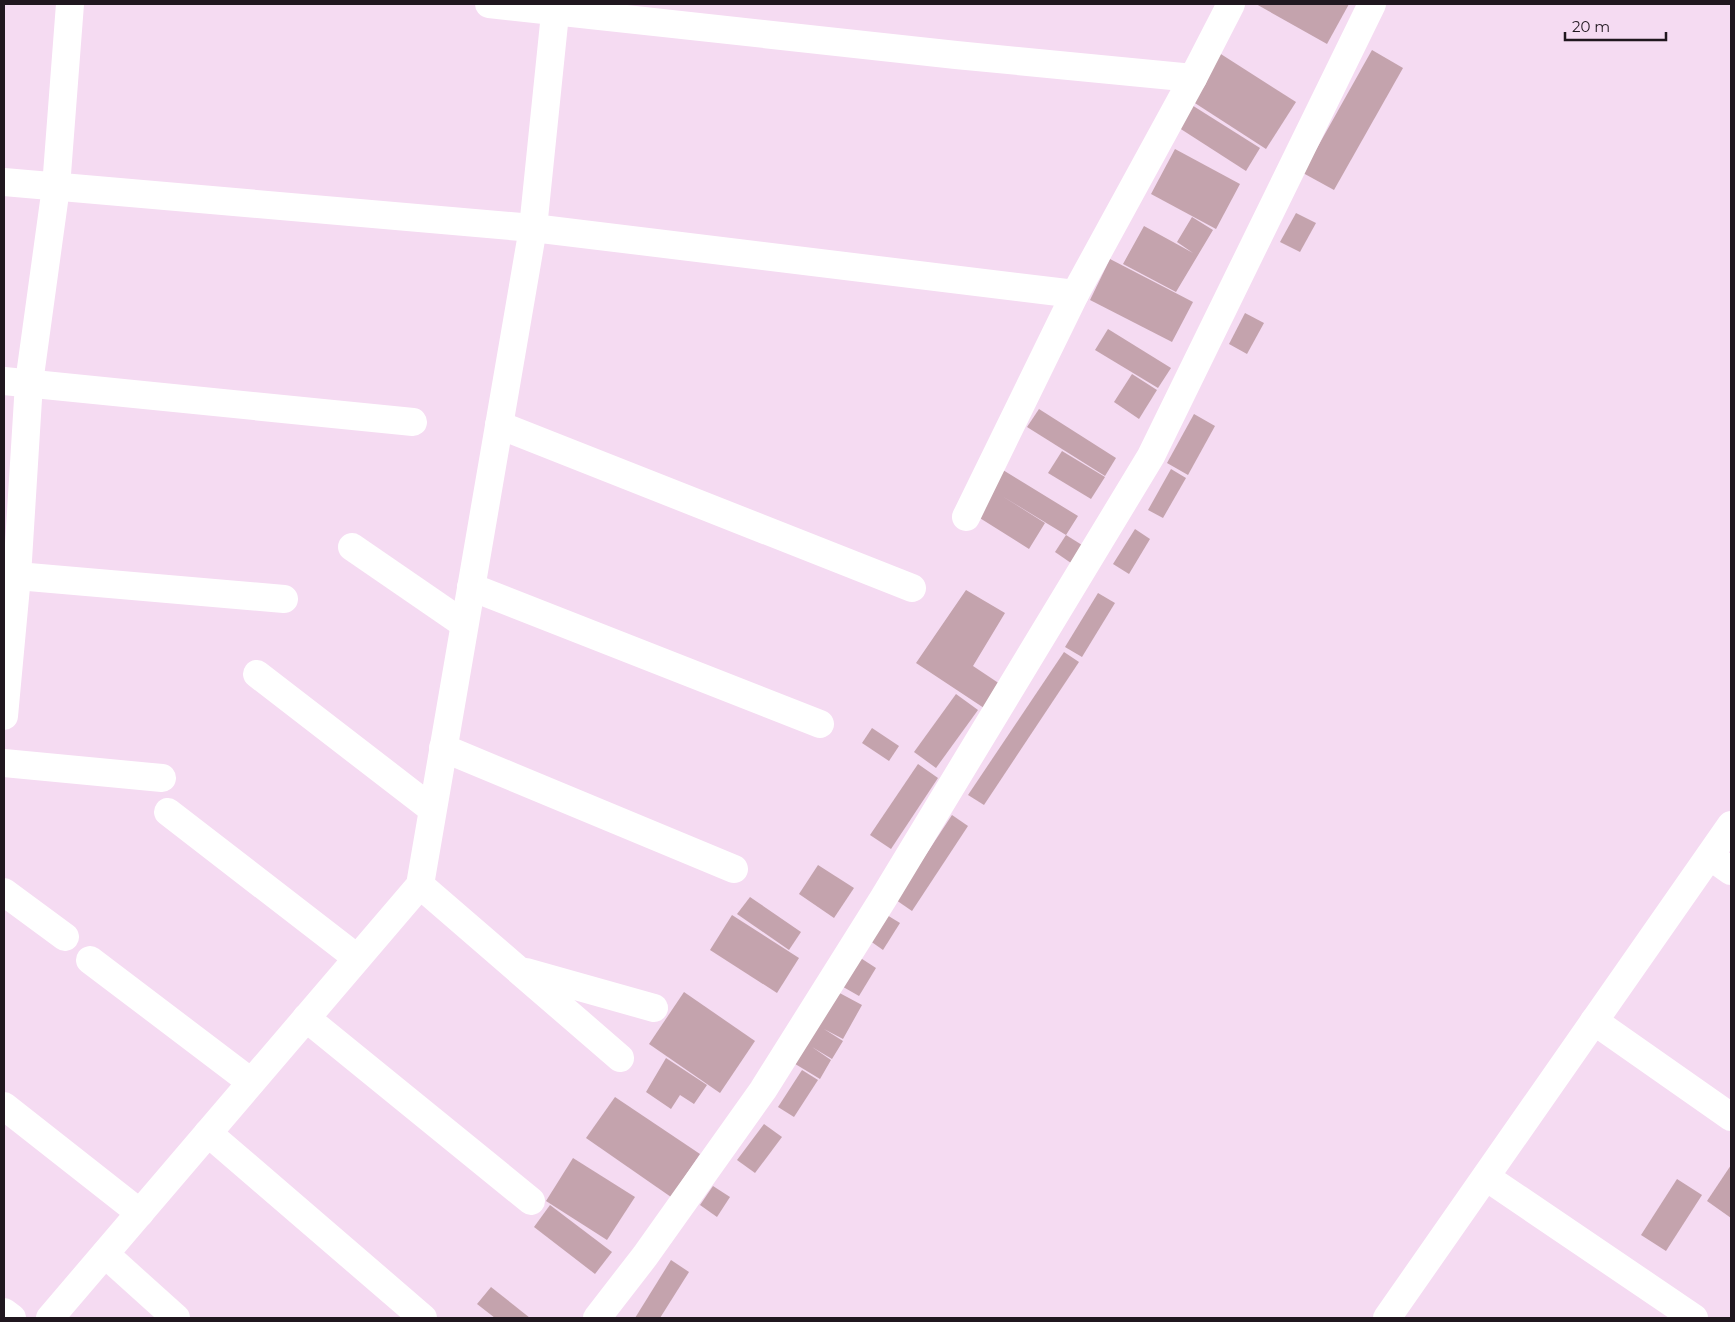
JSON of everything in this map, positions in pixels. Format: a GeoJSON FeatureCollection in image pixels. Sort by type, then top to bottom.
{"type":"FeatureCollection","features":[{"type":"Feature","properties":{"kind":"street"},"geometry":{"type":"LineString","coordinates":[[4,716],[17,576],[17,382],[56,187],[70,4]]}},
{"type":"Feature","properties":{"kind":"street"},"geometry":{"type":"LineString","coordinates":[[488,4],[556,7],[956,55],[1193,78]]}},
{"type":"Feature","properties":{"kind":"street"},"geometry":{"type":"LineString","coordinates":[[966,517],[1075,294],[1193,78],[1231,4]]}},
{"type":"Feature","properties":{"kind":"street"},"geometry":{"type":"LineString","coordinates":[[598,1318],[646,1256],[763,1090],[888,890],[1150,456],[1372,4]]}},
{"type":"Feature","properties":{"kind":"street"},"geometry":{"type":"LineString","coordinates":[[50,1318],[420,885],[533,228],[556,7]]}},
{"type":"Feature","properties":{"kind":"street"},"geometry":{"type":"LineString","coordinates":[[4,182],[533,228],[1075,294]]}},
{"type":"Feature","properties":{"kind":"street"},"geometry":{"type":"LineString","coordinates":[[17,382],[412,422]]}},
{"type":"Feature","properties":{"kind":"street"},"geometry":{"type":"LineString","coordinates":[[499,425],[912,588]]}},
{"type":"Feature","properties":{"kind":"street"},"geometry":{"type":"LineString","coordinates":[[352,547],[464,624]]}},
{"type":"Feature","properties":{"kind":"street"},"geometry":{"type":"LineString","coordinates":[[17,576],[284,599]]}},
{"type":"Feature","properties":{"kind":"street"},"geometry":{"type":"LineString","coordinates":[[471,587],[820,724]]}},
{"type":"Feature","properties":{"kind":"street"},"geometry":{"type":"LineString","coordinates":[[257,674],[432,809]]}},
{"type":"Feature","properties":{"kind":"street"},"geometry":{"type":"LineString","coordinates":[[443,748],[734,869]]}},
{"type":"Feature","properties":{"kind":"street"},"geometry":{"type":"LineString","coordinates":[[4,763],[162,778]]}},
{"type":"Feature","properties":{"kind":"street"},"geometry":{"type":"LineString","coordinates":[[168,812],[357,958]]}},
{"type":"Feature","properties":{"kind":"street"},"geometry":{"type":"LineString","coordinates":[[1387,1318],[1594,1022],[1720,863],[1731,825]]}},
{"type":"Feature","properties":{"kind":"street"},"geometry":{"type":"LineString","coordinates":[[420,885],[620,1058]]}},
{"type":"Feature","properties":{"kind":"street"},"geometry":{"type":"LineString","coordinates":[[4,893],[65,937]]}},
{"type":"Feature","properties":{"kind":"street"},"geometry":{"type":"LineString","coordinates":[[90,960],[251,1082]]}},
{"type":"Feature","properties":{"kind":"street"},"geometry":{"type":"LineString","coordinates":[[518,969],[654,1008]]}},
{"type":"Feature","properties":{"kind":"street"},"geometry":{"type":"LineString","coordinates":[[306,1018],[531,1201]]}},
{"type":"Feature","properties":{"kind":"street"},"geometry":{"type":"LineString","coordinates":[[1594,1022],[1731,1117]]}},
{"type":"Feature","properties":{"kind":"street"},"geometry":{"type":"LineString","coordinates":[[4,1106],[140,1213]]}},
{"type":"Feature","properties":{"kind":"street"},"geometry":{"type":"LineString","coordinates":[[208,1133],[423,1318]]}},
{"type":"Feature","properties":{"kind":"street"},"geometry":{"type":"LineString","coordinates":[[1486,1177],[1694,1318]]}},
{"type":"Feature","properties":{"kind":"street"},"geometry":{"type":"LineString","coordinates":[[105,1254],[176,1318]]}},
{"type":"Feature","properties":{"kind":"street"},"geometry":{"type":"LineString","coordinates":[[4,1312],[12,1318]]}},
{"type":"Feature","properties":{"kind":"building"},"geometry":{"type":"Polygon","coordinates":[[[1256,4],[1349,4],[1327,44],[1256,4]]]}},
{"type":"Feature","properties":{"kind":"building"},"geometry":{"type":"Polygon","coordinates":[[[1213,49],[1296,102],[1266,149],[1184,96],[1213,49]]]}},
{"type":"Feature","properties":{"kind":"building"},"geometry":{"type":"Polygon","coordinates":[[[1372,50],[1403,68],[1334,190],[1303,173],[1372,50]]]}},
{"type":"Feature","properties":{"kind":"building"},"geometry":{"type":"Polygon","coordinates":[[[1187,102],[1260,148],[1246,171],[1173,124],[1187,102]]]}},
{"type":"Feature","properties":{"kind":"building"},"geometry":{"type":"Polygon","coordinates":[[[1175,149],[1240,184],[1216,229],[1151,194],[1175,149]]]}},
{"type":"Feature","properties":{"kind":"building"},"geometry":{"type":"Polygon","coordinates":[[[1296,213],[1316,223],[1300,252],[1280,242],[1296,213]]]}},
{"type":"Feature","properties":{"kind":"building"},"geometry":{"type":"Polygon","coordinates":[[[1192,217],[1213,230],[1176,292],[1123,264],[1144,226],[1193,253],[1177,242],[1192,217]]]}},
{"type":"Feature","properties":{"kind":"building"},"geometry":{"type":"Polygon","coordinates":[[[1110,259],[1193,302],[1172,342],[1090,300],[1110,259]]]}},
{"type":"Feature","properties":{"kind":"building"},"geometry":{"type":"Polygon","coordinates":[[[1245,313],[1264,323],[1247,354],[1229,344],[1245,313]]]}},
{"type":"Feature","properties":{"kind":"building"},"geometry":{"type":"Polygon","coordinates":[[[1108,329],[1171,368],[1158,388],[1095,350],[1108,329]]]}},
{"type":"Feature","properties":{"kind":"building"},"geometry":{"type":"Polygon","coordinates":[[[1132,374],[1157,390],[1139,419],[1114,402],[1132,374]]]}},
{"type":"Feature","properties":{"kind":"building"},"geometry":{"type":"Polygon","coordinates":[[[1039,409],[1116,458],[1105,476],[1027,427],[1039,409]]]}},
{"type":"Feature","properties":{"kind":"building"},"geometry":{"type":"Polygon","coordinates":[[[1194,414],[1215,426],[1188,475],[1167,463],[1194,414]]]}},
{"type":"Feature","properties":{"kind":"building"},"geometry":{"type":"Polygon","coordinates":[[[1062,451],[1105,477],[1091,499],[1048,473],[1062,451]]]}},
{"type":"Feature","properties":{"kind":"building"},"geometry":{"type":"Polygon","coordinates":[[[1171,469],[1186,478],[1163,518],[1148,510],[1171,469]]]}},
{"type":"Feature","properties":{"kind":"building"},"geometry":{"type":"Polygon","coordinates":[[[1003,470],[1078,516],[1066,535],[1002,496],[1045,523],[1029,549],[975,515],[1003,470]]]}},
{"type":"Feature","properties":{"kind":"building"},"geometry":{"type":"Polygon","coordinates":[[[1135,529],[1150,539],[1129,574],[1113,564],[1135,529]]]}},
{"type":"Feature","properties":{"kind":"building"},"geometry":{"type":"Polygon","coordinates":[[[1066,535],[1082,545],[1071,563],[1055,552],[1066,535]]]}},
{"type":"Feature","properties":{"kind":"building"},"geometry":{"type":"Polygon","coordinates":[[[966,590],[1005,613],[973,666],[1003,686],[987,710],[916,663],[966,590]]]}},
{"type":"Feature","properties":{"kind":"building"},"geometry":{"type":"Polygon","coordinates":[[[1098,593],[1115,603],[1082,657],[1065,647],[1098,593]]]}},
{"type":"Feature","properties":{"kind":"building"},"geometry":{"type":"Polygon","coordinates":[[[1064,652],[1079,662],[984,805],[968,795],[1064,652]]]}},
{"type":"Feature","properties":{"kind":"building"},"geometry":{"type":"Polygon","coordinates":[[[956,694],[978,710],[936,768],[914,752],[956,694]]]}},
{"type":"Feature","properties":{"kind":"building"},"geometry":{"type":"Polygon","coordinates":[[[872,728],[899,746],[889,761],[862,743],[872,728]]]}},
{"type":"Feature","properties":{"kind":"building"},"geometry":{"type":"Polygon","coordinates":[[[918,764],[938,778],[891,849],[870,835],[918,764]]]}},
{"type":"Feature","properties":{"kind":"building"},"geometry":{"type":"Polygon","coordinates":[[[952,815],[968,826],[912,911],[896,900],[952,815]]]}},
{"type":"Feature","properties":{"kind":"building"},"geometry":{"type":"Polygon","coordinates":[[[818,865],[854,888],[834,918],[799,894],[818,865]]]}},
{"type":"Feature","properties":{"kind":"building"},"geometry":{"type":"Polygon","coordinates":[[[750,897],[801,932],[789,950],[737,914],[750,897]]]}},
{"type":"Feature","properties":{"kind":"building"},"geometry":{"type":"Polygon","coordinates":[[[882,912],[900,923],[883,950],[866,938],[882,912]]]}},
{"type":"Feature","properties":{"kind":"building"},"geometry":{"type":"Polygon","coordinates":[[[732,915],[799,958],[777,993],[710,950],[732,915]]]}},
{"type":"Feature","properties":{"kind":"building"},"geometry":{"type":"Polygon","coordinates":[[[856,955],[876,968],[859,996],[838,984],[856,955]]]}},
{"type":"Feature","properties":{"kind":"building"},"geometry":{"type":"Polygon","coordinates":[[[834,990],[862,1005],[843,1039],[824,1029],[843,1041],[832,1059],[812,1047],[831,1060],[820,1079],[787,1059],[834,990]]]}},
{"type":"Feature","properties":{"kind":"building"},"geometry":{"type":"Polygon","coordinates":[[[684,992],[755,1041],[720,1093],[649,1044],[684,992]]]}},
{"type":"Feature","properties":{"kind":"building"},"geometry":{"type":"Polygon","coordinates":[[[666,1058],[707,1085],[694,1104],[680,1095],[671,1109],[646,1092],[666,1058]]]}},
{"type":"Feature","properties":{"kind":"building"},"geometry":{"type":"Polygon","coordinates":[[[802,1070],[818,1080],[794,1117],[778,1107],[802,1070]]]}},
{"type":"Feature","properties":{"kind":"building"},"geometry":{"type":"Polygon","coordinates":[[[615,1097],[700,1154],[671,1197],[586,1138],[615,1097]]]}},
{"type":"Feature","properties":{"kind":"building"},"geometry":{"type":"Polygon","coordinates":[[[764,1124],[782,1137],[755,1173],[737,1160],[764,1124]]]}},
{"type":"Feature","properties":{"kind":"building"},"geometry":{"type":"Polygon","coordinates":[[[573,1158],[635,1197],[607,1240],[546,1201],[573,1158]]]}},
{"type":"Feature","properties":{"kind":"building"},"geometry":{"type":"Polygon","coordinates":[[[1731,1165],[1731,1218],[1707,1201],[1731,1165]]]}},
{"type":"Feature","properties":{"kind":"building"},"geometry":{"type":"Polygon","coordinates":[[[1677,1179],[1702,1195],[1666,1251],[1641,1235],[1677,1179]]]}},
{"type":"Feature","properties":{"kind":"building"},"geometry":{"type":"Polygon","coordinates":[[[713,1186],[730,1197],[717,1217],[700,1205],[713,1186]]]}},
{"type":"Feature","properties":{"kind":"building"},"geometry":{"type":"Polygon","coordinates":[[[550,1205],[612,1252],[595,1274],[534,1227],[550,1205]]]}},
{"type":"Feature","properties":{"kind":"building"},"geometry":{"type":"Polygon","coordinates":[[[671,1260],[689,1272],[660,1318],[635,1318],[671,1260]]]}},
{"type":"Feature","properties":{"kind":"building"},"geometry":{"type":"Polygon","coordinates":[[[491,1287],[530,1318],[495,1318],[477,1304],[491,1287]]]}}]}
